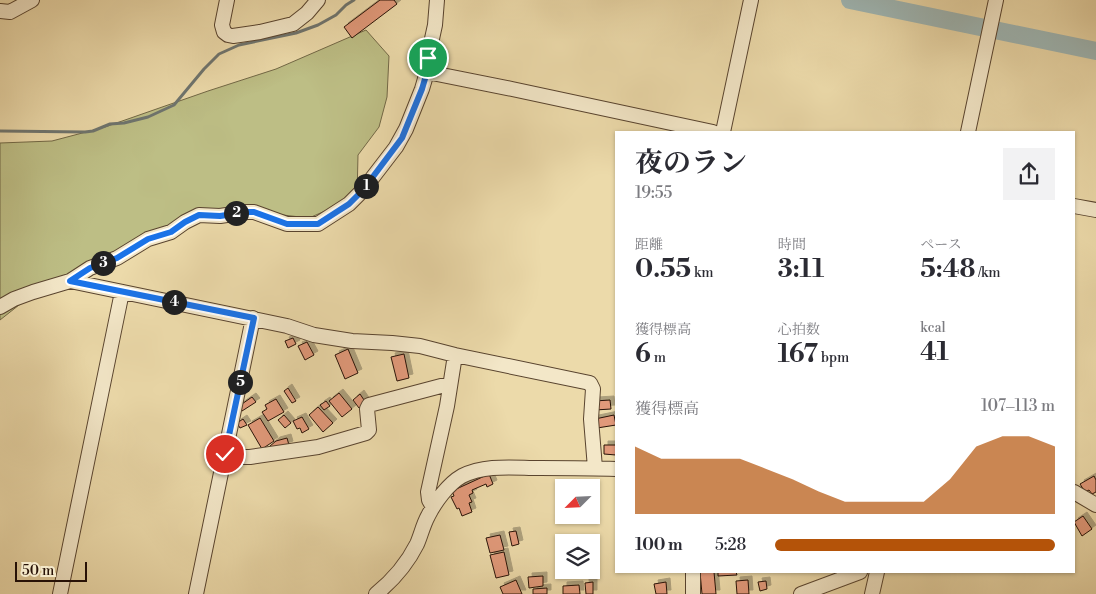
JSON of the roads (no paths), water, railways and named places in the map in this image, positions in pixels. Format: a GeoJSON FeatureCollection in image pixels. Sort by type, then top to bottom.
{"type":"FeatureCollection","features":[{"type":"Feature","properties":{"kind":"street"},"geometry":{"type":"LineString","coordinates":[[0,11],[10,12],[32,0]]}},
{"type":"Feature","properties":{"kind":"street"},"geometry":{"type":"LineString","coordinates":[[228,0],[222,25],[224,32],[233,36],[293,24],[318,0]]}},
{"type":"Feature","properties":{"kind":"street"},"geometry":{"type":"LineString","coordinates":[[0,306],[33,292],[70,281],[90,268],[117,258],[148,239],[171,232],[199,215],[220,216],[254,212],[287,224],[318,224],[349,204],[363,190],[396,147],[406,129],[427,72],[437,0]]}},
{"type":"Feature","properties":{"kind":"street"},"geometry":{"type":"LineString","coordinates":[[723,131],[751,0]]}},
{"type":"Feature","properties":{"kind":"street"},"geometry":{"type":"LineString","coordinates":[[968,131],[996,0]]}},
{"type":"Feature","properties":{"kind":"street"},"geometry":{"type":"LineString","coordinates":[[427,72],[708,131]]}},
{"type":"Feature","properties":{"kind":"street"},"geometry":{"type":"LineString","coordinates":[[1075,206],[1096,210]]}},
{"type":"Feature","properties":{"kind":"street"},"geometry":{"type":"LineString","coordinates":[[70,281],[254,318],[314,334],[352,341],[420,346],[590,383],[593,389],[591,418],[594,468]]}},
{"type":"Feature","properties":{"kind":"street"},"geometry":{"type":"LineString","coordinates":[[60,594],[122,292]]}},
{"type":"Feature","properties":{"kind":"street"},"geometry":{"type":"LineString","coordinates":[[196,594],[254,318]]}},
{"type":"Feature","properties":{"kind":"street"},"geometry":{"type":"LineString","coordinates":[[433,507],[429,500],[428,492],[456,355]]}},
{"type":"Feature","properties":{"kind":"street"},"geometry":{"type":"LineString","coordinates":[[225,454],[250,457],[318,447],[366,433],[369,430],[367,409],[369,405],[450,385]]}},
{"type":"Feature","properties":{"kind":"street"},"geometry":{"type":"LineString","coordinates":[[376,594],[395,576],[410,556],[433,507],[457,479],[472,472],[498,467],[615,470]]}},
{"type":"Feature","properties":{"kind":"street"},"geometry":{"type":"LineString","coordinates":[[1075,493],[1096,504]]}},
{"type":"Feature","properties":{"kind":"street"},"geometry":{"type":"LineString","coordinates":[[693,573],[693,594]]}},
{"type":"Feature","properties":{"kind":"street"},"geometry":{"type":"LineString","coordinates":[[801,594],[857,573]]}},
{"type":"Feature","properties":{"kind":"street"},"geometry":{"type":"LineString","coordinates":[[872,594],[877,573]]}},
{"type":"Feature","properties":{"kind":"waterway"},"geometry":{"type":"LineString","coordinates":[[0,131],[85,132],[110,124],[124,123],[148,117],[174,105],[219,54],[239,45],[296,33],[318,25],[336,15],[354,0]]}},
{"type":"Feature","properties":{"kind":"waterway"},"geometry":{"type":"LineString","coordinates":[[850,0],[1096,51]]}}]}
